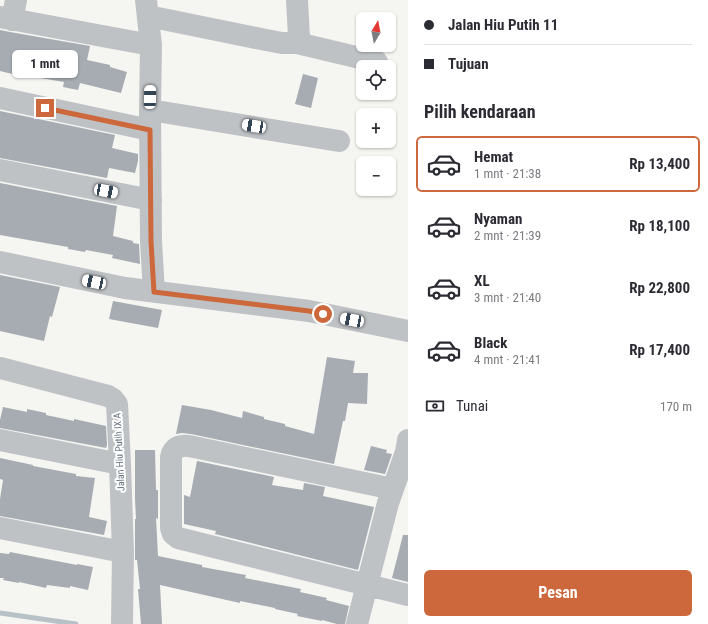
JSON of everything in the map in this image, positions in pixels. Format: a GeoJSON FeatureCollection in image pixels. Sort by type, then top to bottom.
{"type":"FeatureCollection","features":[{"type":"Feature","properties":{"kind":"street"},"geometry":{"type":"LineString","coordinates":[[297,0],[299,37],[297,43]]}},
{"type":"Feature","properties":{"kind":"street"},"geometry":{"type":"LineString","coordinates":[[154,292],[151,241],[151,45],[147,8],[268,40],[290,44],[297,43],[369,60]]}},
{"type":"Feature","properties":{"kind":"street"},"geometry":{"type":"LineString","coordinates":[[9,12],[151,45]]}},
{"type":"Feature","properties":{"kind":"street"},"geometry":{"type":"LineString","coordinates":[[0,98],[150,120],[339,141]]}},
{"type":"Feature","properties":{"kind":"street"},"geometry":{"type":"LineString","coordinates":[[0,170],[151,200]]}},
{"type":"Feature","properties":{"kind":"street"},"geometry":{"type":"LineString","coordinates":[[0,262],[125,288],[309,311],[408,331]]}},
{"type":"Feature","properties":{"kind":"street","name":"Jalan Hiu Putih IX A"},"geometry":{"type":"LineString","coordinates":[[0,368],[108,396],[113,398],[117,404],[123,552],[122,624]]}},
{"type":"Feature","properties":{"kind":"street"},"geometry":{"type":"LineString","coordinates":[[0,440],[120,464]]}},
{"type":"Feature","properties":{"kind":"street"},"geometry":{"type":"LineString","coordinates":[[357,624],[388,503],[406,452],[408,440]]}},
{"type":"Feature","properties":{"kind":"street"},"geometry":{"type":"LineString","coordinates":[[393,489],[189,446],[176,447],[172,452],[171,457],[171,528],[173,534],[178,538],[408,595]]}},
{"type":"Feature","properties":{"kind":"street"},"geometry":{"type":"LineString","coordinates":[[0,528],[123,552]]}},
{"type":"Feature","properties":{"kind":"building"},"geometry":{"type":"Polygon","coordinates":[[[0,30],[90,46],[87,60],[110,65],[110,67],[127,72],[121,93],[80,83],[78,90],[63,87],[64,82],[29,76],[29,78],[0,71],[0,30]]]}},
{"type":"Feature","properties":{"kind":"building"},"geometry":{"type":"Polygon","coordinates":[[[303,74],[318,78],[311,108],[295,104],[303,74]]]}},
{"type":"Feature","properties":{"kind":"building"},"geometry":{"type":"Polygon","coordinates":[[[0,111],[115,135],[112,148],[138,154],[135,173],[109,168],[107,178],[0,158],[0,111]]]}},
{"type":"Feature","properties":{"kind":"building"},"geometry":{"type":"Polygon","coordinates":[[[0,183],[117,206],[113,236],[139,244],[140,264],[112,258],[113,255],[86,250],[85,252],[68,249],[68,247],[0,235],[0,183]]]}},
{"type":"Feature","properties":{"kind":"building"},"geometry":{"type":"Polygon","coordinates":[[[0,275],[60,287],[52,317],[50,316],[44,341],[0,331],[0,275]]]}},
{"type":"Feature","properties":{"kind":"building"},"geometry":{"type":"Polygon","coordinates":[[[113,301],[162,310],[158,328],[109,319],[113,301]]]}},
{"type":"Feature","properties":{"kind":"building"},"geometry":{"type":"Polygon","coordinates":[[[327,357],[355,361],[353,373],[368,373],[367,404],[348,403],[334,464],[191,434],[176,434],[182,405],[211,410],[242,418],[243,411],[264,417],[264,419],[285,424],[285,426],[314,434],[327,357]]]}},
{"type":"Feature","properties":{"kind":"building"},"geometry":{"type":"Polygon","coordinates":[[[3,407],[27,412],[27,409],[46,413],[46,415],[106,426],[106,448],[0,428],[3,407]]]}},
{"type":"Feature","properties":{"kind":"building"},"geometry":{"type":"Polygon","coordinates":[[[371,446],[387,450],[386,453],[392,454],[385,474],[364,470],[371,446]]]}},
{"type":"Feature","properties":{"kind":"building"},"geometry":{"type":"Polygon","coordinates":[[[135,450],[155,450],[156,490],[158,490],[158,519],[156,518],[158,556],[202,565],[202,567],[246,575],[245,578],[301,589],[300,592],[327,598],[326,600],[349,606],[345,624],[337,624],[297,616],[298,614],[275,608],[240,601],[240,603],[160,585],[162,624],[141,624],[138,589],[140,589],[137,560],[135,560],[135,450]]]}},
{"type":"Feature","properties":{"kind":"building"},"geometry":{"type":"Polygon","coordinates":[[[0,458],[76,474],[76,476],[95,478],[89,517],[107,521],[104,535],[0,516],[0,499],[3,480],[0,479],[0,458]]]}},
{"type":"Feature","properties":{"kind":"building"},"geometry":{"type":"Polygon","coordinates":[[[197,461],[274,477],[272,485],[303,490],[304,483],[325,487],[323,496],[374,507],[358,570],[215,534],[216,531],[184,524],[184,495],[190,497],[197,461]]]}},
{"type":"Feature","properties":{"kind":"building"},"geometry":{"type":"Polygon","coordinates":[[[403,535],[408,535],[408,582],[392,578],[403,535]]]}},
{"type":"Feature","properties":{"kind":"building"},"geometry":{"type":"Polygon","coordinates":[[[10,552],[93,567],[88,590],[70,586],[70,588],[47,585],[46,588],[3,580],[4,578],[0,578],[0,553],[9,554],[10,552]]]}},
{"type":"Feature","properties":{"kind":"waterway"},"geometry":{"type":"LineString","coordinates":[[0,613],[76,624]]}},
{"type":"Feature","properties":{"kind":"route"},"geometry":{"type":"LineString","coordinates":[[45,108],[150,130],[151,241],[154,292],[323,314]]}}]}
